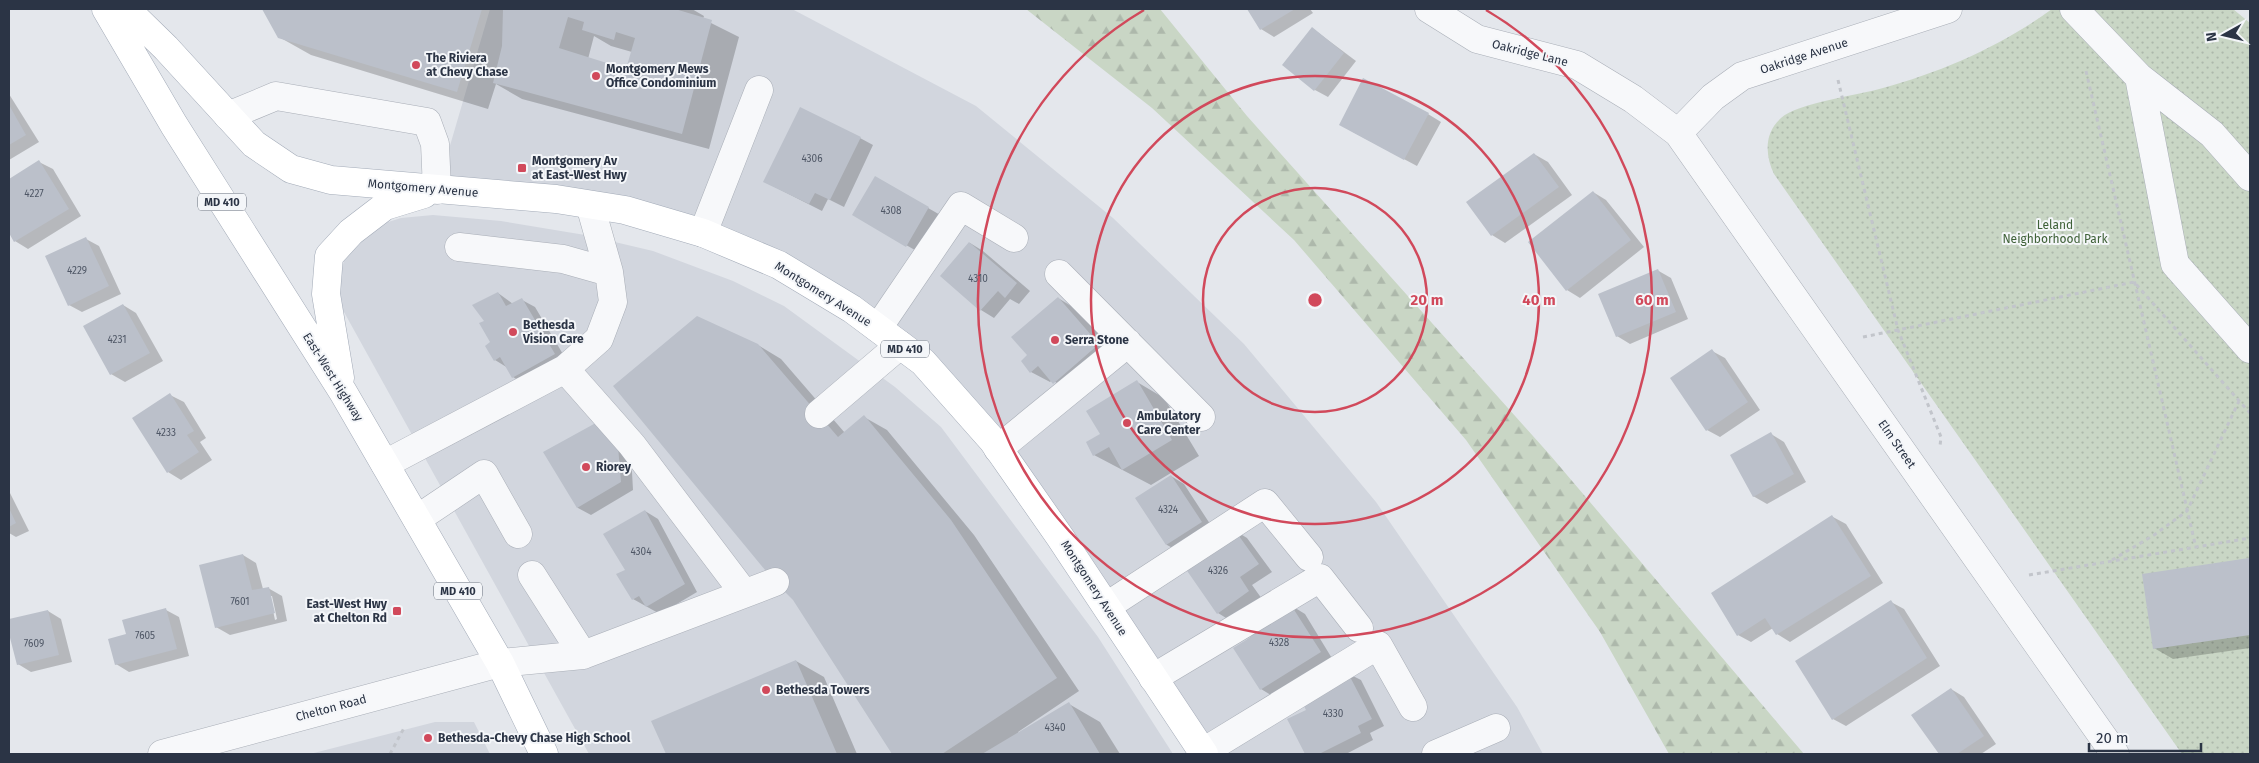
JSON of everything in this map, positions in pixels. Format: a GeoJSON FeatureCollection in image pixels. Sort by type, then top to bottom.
{"type":"FeatureCollection","features":[{"type":"Feature","properties":{"kind":"main road","name":"East-West Highway"},"geometry":{"type":"LineString","coordinates":[[106,9],[174,125],[343,392],[500,663],[543,749]]}},
{"type":"Feature","properties":{"kind":"main road","name":"Montgomery Avenue"},"geometry":{"type":"LineString","coordinates":[[126,9],[166,48],[254,144],[291,169],[331,180],[556,199],[624,210],[703,233],[779,265],[852,309],[923,362],[998,449],[1107,606],[1203,753]]}},
{"type":"Feature","properties":{"kind":"main road"},"geometry":{"type":"LineString","coordinates":[[343,392],[326,294],[329,256],[351,232],[385,206],[437,190]]}},
{"type":"Feature","properties":{"kind":"street","name":"Oakridge Lane"},"geometry":{"type":"LineString","coordinates":[[1429,9],[1478,39],[1577,65],[1633,99],[1678,133]]}},
{"type":"Feature","properties":{"kind":"street","name":"Oakridge Avenue"},"geometry":{"type":"LineString","coordinates":[[1678,133],[1713,97],[1742,76],[1948,9]]}},
{"type":"Feature","properties":{"kind":"street"},"geometry":{"type":"LineString","coordinates":[[2074,9],[2139,77],[2212,134],[2250,177]]}},
{"type":"Feature","properties":{"kind":"street"},"geometry":{"type":"LineString","coordinates":[[2139,77],[2175,264],[2250,349]]}},
{"type":"Feature","properties":{"kind":"street"},"geometry":{"type":"LineString","coordinates":[[703,233],[759,90]]}},
{"type":"Feature","properties":{"kind":"street"},"geometry":{"type":"LineString","coordinates":[[228,116],[276,96],[427,122],[435,144],[437,190]]}},
{"type":"Feature","properties":{"kind":"street","name":"Elm Street"},"geometry":{"type":"LineString","coordinates":[[1678,133],[2115,754]]}},
{"type":"Feature","properties":{"kind":"street"},"geometry":{"type":"LineString","coordinates":[[385,464],[565,369],[599,340],[614,302],[609,272],[590,205]]}},
{"type":"Feature","properties":{"kind":"street"},"geometry":{"type":"LineString","coordinates":[[878,328],[961,206],[1014,238]]}},
{"type":"Feature","properties":{"kind":"street"},"geometry":{"type":"LineString","coordinates":[[459,247],[563,258],[609,272]]}},
{"type":"Feature","properties":{"kind":"street"},"geometry":{"type":"LineString","coordinates":[[1059,274],[1201,417]]}},
{"type":"Feature","properties":{"kind":"street"},"geometry":{"type":"LineString","coordinates":[[998,449],[1128,343]]}},
{"type":"Feature","properties":{"kind":"street"},"geometry":{"type":"LineString","coordinates":[[819,414],[900,345]]}},
{"type":"Feature","properties":{"kind":"street"},"geometry":{"type":"LineString","coordinates":[[565,369],[632,445],[744,593]]}},
{"type":"Feature","properties":{"kind":"street"},"geometry":{"type":"LineString","coordinates":[[417,519],[484,474],[518,534]]}},
{"type":"Feature","properties":{"kind":"street"},"geometry":{"type":"LineString","coordinates":[[1107,606],[1265,503],[1309,557]]}},
{"type":"Feature","properties":{"kind":"street"},"geometry":{"type":"LineString","coordinates":[[532,575],[583,656]]}},
{"type":"Feature","properties":{"kind":"street"},"geometry":{"type":"LineString","coordinates":[[1153,678],[1320,578],[1359,628]]}},
{"type":"Feature","properties":{"kind":"street","name":"Chelton Road"},"geometry":{"type":"LineString","coordinates":[[162,754],[500,663],[583,656],[775,582]]}},
{"type":"Feature","properties":{"kind":"street"},"geometry":{"type":"LineString","coordinates":[[1203,753],[1378,645],[1413,707]]}},
{"type":"Feature","properties":{"kind":"street"},"geometry":{"type":"LineString","coordinates":[[1436,754],[1496,728]]}},
{"type":"Feature","properties":{"kind":"path"},"geometry":{"type":"LineString","coordinates":[[2084,65],[2196,548]]}},
{"type":"Feature","properties":{"kind":"path"},"geometry":{"type":"LineString","coordinates":[[1837,75],[1898,330],[1941,437],[1940,447]]}},
{"type":"Feature","properties":{"kind":"path"},"geometry":{"type":"LineString","coordinates":[[1855,338],[2134,282]]}},
{"type":"Feature","properties":{"kind":"path"},"geometry":{"type":"LineString","coordinates":[[2134,282],[2250,413]]}},
{"type":"Feature","properties":{"kind":"path"},"geometry":{"type":"LineString","coordinates":[[2108,562],[2154,535],[2187,511],[2239,401]]}},
{"type":"Feature","properties":{"kind":"path"},"geometry":{"type":"LineString","coordinates":[[2023,576],[2250,538]]}},
{"type":"Feature","properties":{"kind":"path"},"geometry":{"type":"LineString","coordinates":[[390,754],[404,728]]}},
{"type":"Feature","properties":{"kind":"shaded area"},"geometry":{"type":"Polygon","coordinates":[[[490,9],[792,9],[976,106],[1113,218],[1244,344],[1376,502],[1517,707],[1543,754],[1204,754],[923,362],[703,233],[437,190],[490,9]]]}},
{"type":"Feature","properties":{"kind":"shaded area"},"geometry":{"type":"Polygon","coordinates":[[[433,215],[501,221],[585,235],[653,251],[733,281],[784,306],[895,387],[941,427],[1098,637],[1173,754],[589,754],[339,303],[336,286],[344,261],[355,245],[385,223],[401,218],[433,215]]]}},
{"type":"Feature","properties":{"kind":"shaded area","name":"Bethesda-Chevy Chase High School"},"geometry":{"type":"Polygon","coordinates":[[[435,722],[474,722],[490,754],[310,754],[435,722]]]}},
{"type":"Feature","properties":{"kind":"green space"},"geometry":{"type":"Polygon","coordinates":[[[1026,9],[1160,9],[1247,116],[1550,455],[1804,754],[1669,754],[1600,632],[1466,440],[1294,240],[1152,108],[1026,9]]]}},
{"type":"Feature","properties":{"kind":"green space","name":"Leland Neighborhood Park"},"geometry":{"type":"Polygon","coordinates":[[[2052,9],[2233,9],[2250,23],[2250,754],[2182,754],[1774,174],[1771,167],[1768,144],[1771,130],[1781,118],[1789,113],[1814,104],[1873,91],[1927,74],[1993,46],[2052,9]]]}},
{"type":"Feature","properties":{"kind":"building","name":"The Riviera at Chevy Chase"},"geometry":{"type":"Polygon","coordinates":[[[262,9],[482,9],[457,92],[278,38],[262,9]]]}},
{"type":"Feature","properties":{"kind":"building","name":"Montgomery Mews Office Condominium"},"geometry":{"type":"Polygon","coordinates":[[[503,9],[675,9],[712,20],[682,134],[493,83],[502,46],[503,9]],[[568,17],[559,48],[626,69],[635,38],[616,32],[614,40],[582,30],[584,22],[568,17]]]}},
{"type":"Feature","properties":{"kind":"building"},"geometry":{"type":"Polygon","coordinates":[[[1247,9],[1295,9],[1260,30],[1247,9]]]}},
{"type":"Feature","properties":{"kind":"building"},"geometry":{"type":"Polygon","coordinates":[[[1312,27],[1344,53],[1314,91],[1282,65],[1312,27]]]}},
{"type":"Feature","properties":{"kind":"building"},"geometry":{"type":"Polygon","coordinates":[[[1363,78],[1429,113],[1404,160],[1339,125],[1363,78]]]}},
{"type":"Feature","properties":{"kind":"building"},"geometry":{"type":"Polygon","coordinates":[[[9,105],[26,135],[9,145],[9,105]]]}},
{"type":"Feature","properties":{"kind":"building"},"geometry":{"type":"Polygon","coordinates":[[[800,107],[861,137],[830,200],[815,193],[809,204],[763,182],[800,107]]]}},
{"type":"Feature","properties":{"kind":"building"},"geometry":{"type":"Polygon","coordinates":[[[1534,153],[1559,187],[1491,236],[1466,202],[1534,153]]]}},
{"type":"Feature","properties":{"kind":"building"},"geometry":{"type":"Polygon","coordinates":[[[39,160],[69,209],[14,242],[9,233],[9,179],[39,160]]]}},
{"type":"Feature","properties":{"kind":"building"},"geometry":{"type":"Polygon","coordinates":[[[875,176],[929,207],[906,247],[852,215],[875,176]]]}},
{"type":"Feature","properties":{"kind":"building"},"geometry":{"type":"Polygon","coordinates":[[[1593,191],[1631,240],[1566,291],[1528,242],[1593,191]]]}},
{"type":"Feature","properties":{"kind":"building"},"geometry":{"type":"Polygon","coordinates":[[[86,237],[109,286],[68,306],[45,256],[86,237]]]}},
{"type":"Feature","properties":{"kind":"building"},"geometry":{"type":"Polygon","coordinates":[[[969,242],[1017,283],[1005,298],[998,291],[980,311],[940,276],[969,242]]]}},
{"type":"Feature","properties":{"kind":"building"},"geometry":{"type":"Polygon","coordinates":[[[1658,269],[1676,312],[1616,337],[1598,294],[1658,269]]]}},
{"type":"Feature","properties":{"kind":"building","name":"Bethesda Vision Care"},"geometry":{"type":"Polygon","coordinates":[[[498,292],[506,306],[522,298],[555,354],[512,378],[500,357],[494,361],[485,346],[490,342],[479,323],[484,321],[472,305],[498,292]]]}},
{"type":"Feature","properties":{"kind":"building","name":"Serra Stone"},"geometry":{"type":"Polygon","coordinates":[[[1058,297],[1099,344],[1053,384],[1038,366],[1030,373],[1021,361],[1027,355],[1011,337],[1058,297]]]}},
{"type":"Feature","properties":{"kind":"building"},"geometry":{"type":"Polygon","coordinates":[[[123,304],[150,353],[110,375],[83,326],[123,304]]]}},
{"type":"Feature","properties":{"kind":"building"},"geometry":{"type":"Polygon","coordinates":[[[697,316],[758,344],[838,437],[864,415],[951,520],[1057,678],[942,754],[892,754],[793,600],[775,582],[613,386],[697,316]]]}},
{"type":"Feature","properties":{"kind":"building"},"geometry":{"type":"Polygon","coordinates":[[[1712,349],[1748,402],[1706,431],[1670,378],[1712,349]]]}},
{"type":"Feature","properties":{"kind":"building","name":"Ambulatory Care Center"},"geometry":{"type":"Polygon","coordinates":[[[1137,380],[1172,440],[1122,470],[1109,447],[1093,456],[1086,442],[1100,434],[1086,411],[1137,380]]]}},
{"type":"Feature","properties":{"kind":"building"},"geometry":{"type":"Polygon","coordinates":[[[170,393],[194,431],[187,435],[199,452],[167,473],[132,418],[170,393]]]}},
{"type":"Feature","properties":{"kind":"building","name":"Riorey"},"geometry":{"type":"Polygon","coordinates":[[[603,419],[618,446],[621,482],[577,508],[543,452],[603,419]]]}},
{"type":"Feature","properties":{"kind":"building"},"geometry":{"type":"Polygon","coordinates":[[[1771,432],[1794,474],[1753,497],[1730,455],[1771,432]]]}},
{"type":"Feature","properties":{"kind":"building"},"geometry":{"type":"Polygon","coordinates":[[[1171,475],[1202,522],[1166,545],[1135,498],[1171,475]]]}},
{"type":"Feature","properties":{"kind":"building"},"geometry":{"type":"Polygon","coordinates":[[[9,508],[16,523],[9,527],[9,508]]]}},
{"type":"Feature","properties":{"kind":"building"},"geometry":{"type":"Polygon","coordinates":[[[645,510],[685,584],[646,607],[639,596],[632,600],[616,574],[625,570],[603,534],[645,510]]]}},
{"type":"Feature","properties":{"kind":"building"},"geometry":{"type":"Polygon","coordinates":[[[1832,515],[1871,576],[1776,635],[1765,618],[1737,636],[1711,593],[1832,515]]]}},
{"type":"Feature","properties":{"kind":"building"},"geometry":{"type":"Polygon","coordinates":[[[1234,529],[1259,564],[1240,577],[1249,591],[1217,614],[1183,565],[1234,529]]]}},
{"type":"Feature","properties":{"kind":"building"},"geometry":{"type":"Polygon","coordinates":[[[243,554],[252,590],[269,587],[275,613],[215,628],[199,565],[243,554]]]}},
{"type":"Feature","properties":{"kind":"building"},"geometry":{"type":"Polygon","coordinates":[[[2249,558],[2250,635],[2153,649],[2142,574],[2249,558]]]}},
{"type":"Feature","properties":{"kind":"building"},"geometry":{"type":"Polygon","coordinates":[[[1891,600],[1927,658],[1832,720],[1795,661],[1891,600]]]}},
{"type":"Feature","properties":{"kind":"building"},"geometry":{"type":"Polygon","coordinates":[[[1291,605],[1321,652],[1260,690],[1233,648],[1251,637],[1248,632],[1291,605]]]}},
{"type":"Feature","properties":{"kind":"building"},"geometry":{"type":"Polygon","coordinates":[[[166,608],[177,649],[115,665],[108,639],[126,634],[122,620],[166,608]]]}},
{"type":"Feature","properties":{"kind":"building"},"geometry":{"type":"Polygon","coordinates":[[[48,610],[59,655],[17,665],[9,634],[9,619],[48,610]]]}},
{"type":"Feature","properties":{"kind":"building","name":"Bethesda Towers"},"geometry":{"type":"Polygon","coordinates":[[[796,660],[837,754],[666,754],[651,721],[796,660]]]}},
{"type":"Feature","properties":{"kind":"building"},"geometry":{"type":"Polygon","coordinates":[[[1347,671],[1372,719],[1358,726],[1361,733],[1319,754],[1305,754],[1287,719],[1306,710],[1299,696],[1347,671]]]}},
{"type":"Feature","properties":{"kind":"building"},"geometry":{"type":"Polygon","coordinates":[[[1951,688],[1984,736],[1957,754],[1939,754],[1911,715],[1951,688]]]}},
{"type":"Feature","properties":{"kind":"building"},"geometry":{"type":"Polygon","coordinates":[[[1069,702],[1100,754],[982,754],[1069,702]]]}},
{"type":"Feature","properties":{"kind":"place","name":"The Riviera at Chevy Chase"},"geometry":{"type":"Point","coordinates":[416,65]}},
{"type":"Feature","properties":{"kind":"place","name":"Montgomery Mews Office Condominium"},"geometry":{"type":"Point","coordinates":[596,76]}},
{"type":"Feature","properties":{"kind":"place","name":"Montgomery Av at East-West Hwy"},"geometry":{"type":"Point","coordinates":[522,168]}},
{"type":"Feature","properties":{"kind":"place","name":"Bethesda Vision Care"},"geometry":{"type":"Point","coordinates":[513,332]}},
{"type":"Feature","properties":{"kind":"place","name":"Serra Stone"},"geometry":{"type":"Point","coordinates":[1055,340]}},
{"type":"Feature","properties":{"kind":"place","name":"Ambulatory Care Center"},"geometry":{"type":"Point","coordinates":[1127,423]}},
{"type":"Feature","properties":{"kind":"place","name":"Riorey"},"geometry":{"type":"Point","coordinates":[586,467]}},
{"type":"Feature","properties":{"kind":"place","name":"East-West Hwy at Chelton Rd"},"geometry":{"type":"Point","coordinates":[397,611]}},
{"type":"Feature","properties":{"kind":"place","name":"Bethesda Towers"},"geometry":{"type":"Point","coordinates":[766,690]}},
{"type":"Feature","properties":{"kind":"place","name":"Bethesda-Chevy Chase High School"},"geometry":{"type":"Point","coordinates":[428,738]}}]}
